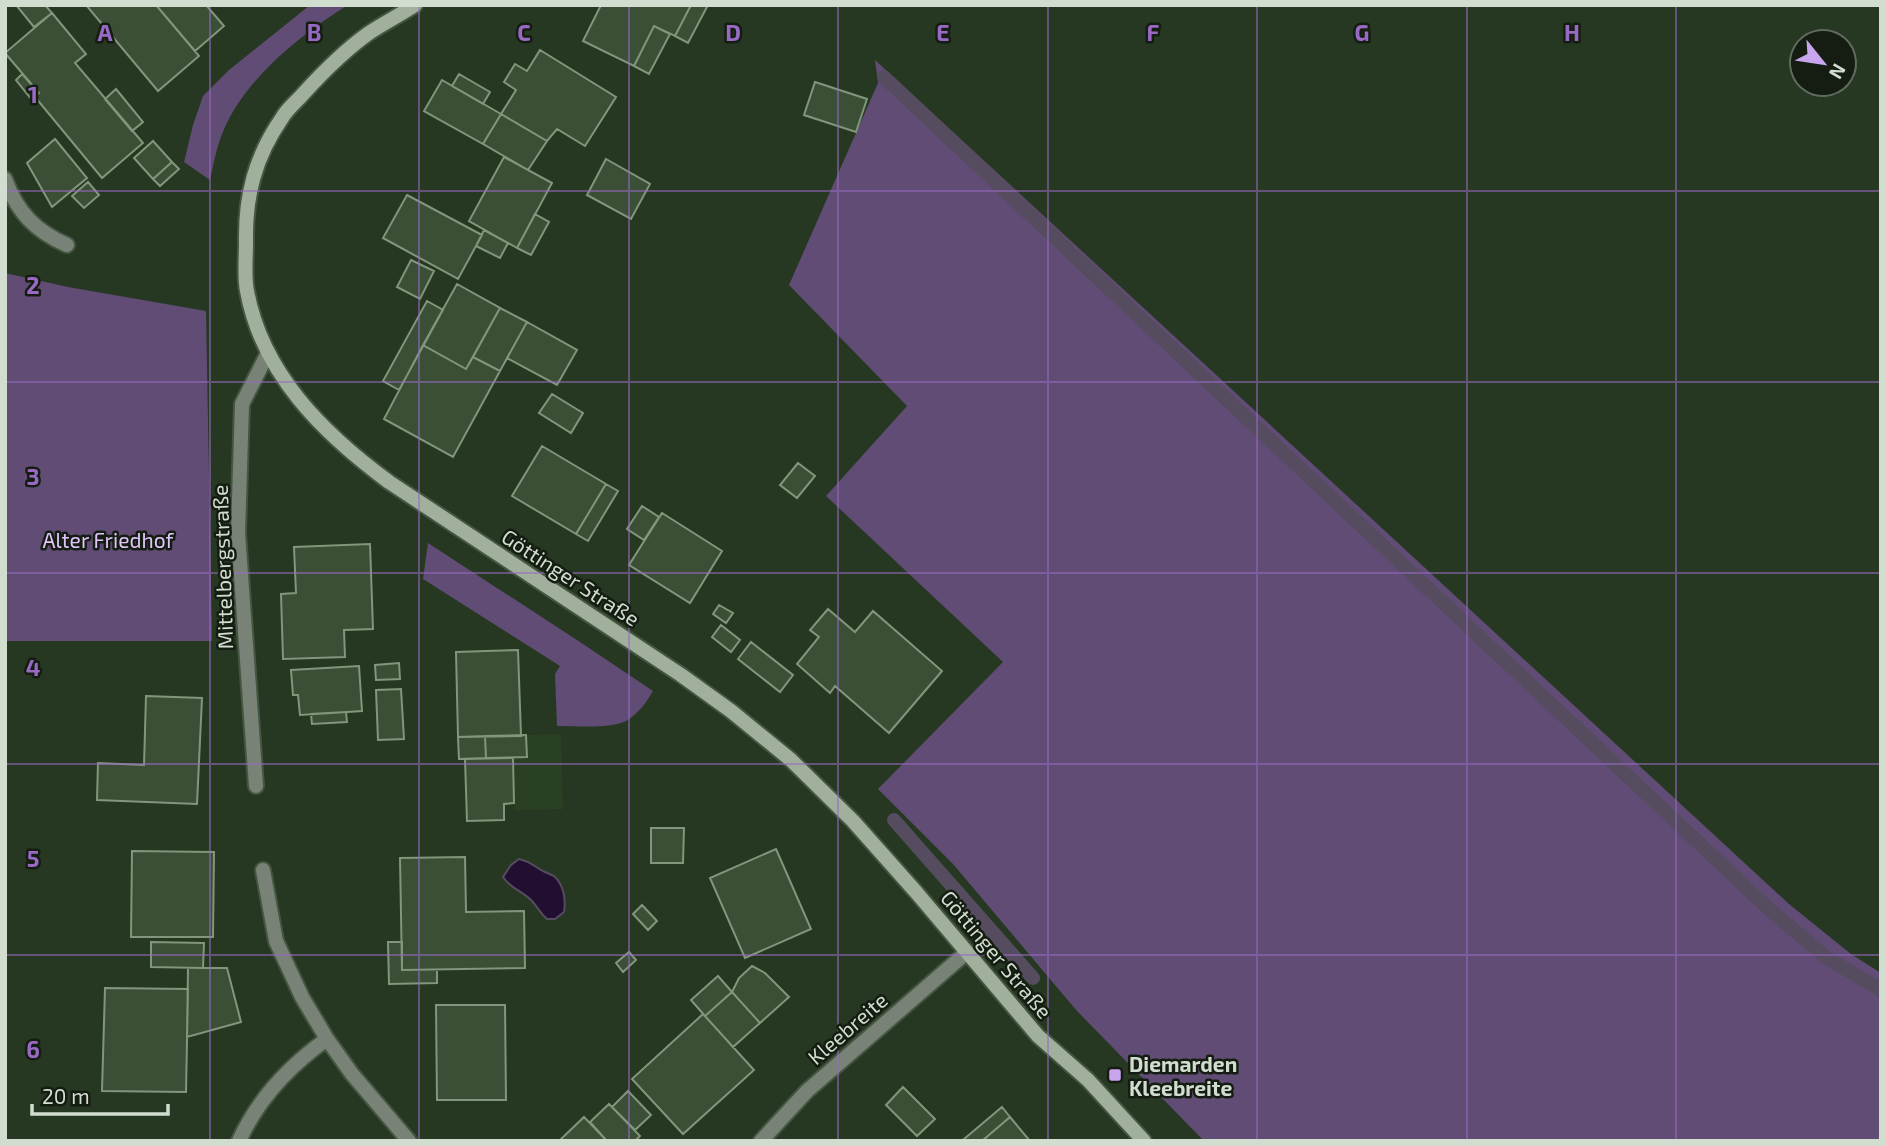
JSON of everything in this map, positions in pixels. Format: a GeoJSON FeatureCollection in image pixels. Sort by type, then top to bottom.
{"type":"FeatureCollection","features":[{"type":"Feature","properties":{"kind":"street","name":"Göttinger Straße"},"geometry":{"type":"LineString","coordinates":[[415,5],[368,34],[337,59],[283,115],[261,152],[250,189],[245,226],[246,289],[255,322],[268,353],[294,394],[342,445],[366,465],[662,662],[731,711],[791,760],[853,821],[1038,1036],[1088,1080],[1144,1141]]}},
{"type":"Feature","properties":{"kind":"street"},"geometry":{"type":"LineString","coordinates":[[5,179],[27,218],[48,237],[67,245]]}},
{"type":"Feature","properties":{"kind":"street","name":"Mittelbergstraße"},"geometry":{"type":"LineString","coordinates":[[256,786],[238,533],[242,404],[268,353]]}},
{"type":"Feature","properties":{"kind":"street"},"geometry":{"type":"LineString","coordinates":[[262,870],[276,942],[302,997],[327,1040],[352,1074],[410,1141]]}},
{"type":"Feature","properties":{"kind":"street","name":"Kleebreite"},"geometry":{"type":"LineString","coordinates":[[761,1141],[807,1091],[967,952]]}},
{"type":"Feature","properties":{"kind":"street"},"geometry":{"type":"LineString","coordinates":[[239,1141],[249,1118],[284,1075],[302,1057],[327,1040]]}},
{"type":"Feature","properties":{"kind":"shaded area"},"geometry":{"type":"Polygon","coordinates":[[[561,734],[563,809],[514,810],[514,803],[505,803],[504,820],[467,821],[465,759],[526,757],[526,735],[561,734]]]}},
{"type":"Feature","properties":{"kind":"shaded area"},"geometry":{"type":"Polygon","coordinates":[[[519,859],[554,876],[560,884],[564,912],[555,919],[547,919],[531,900],[503,877],[519,859]]]}},
{"type":"Feature","properties":{"kind":"green space"},"geometry":{"type":"Polygon","coordinates":[[[310,5],[348,5],[295,43],[247,91],[222,133],[210,180],[184,162],[203,96],[229,70],[310,5]]]}},
{"type":"Feature","properties":{"kind":"green space"},"geometry":{"type":"Polygon","coordinates":[[[875,60],[1789,904],[1851,954],[1881,973],[1881,1141],[1204,1141],[1077,1011],[953,864],[878,789],[1003,662],[826,496],[907,406],[789,285],[878,83],[875,60]]]}},
{"type":"Feature","properties":{"kind":"green space","name":"Alter Friedhof"},"geometry":{"type":"Polygon","coordinates":[[[5,273],[206,311],[212,641],[5,641],[5,273]]]}},
{"type":"Feature","properties":{"kind":"green space"},"geometry":{"type":"Polygon","coordinates":[[[428,543],[653,691],[645,704],[619,724],[557,726],[555,674],[560,666],[423,579],[428,543]]]}},
{"type":"Feature","properties":{"kind":"building"},"geometry":{"type":"Polygon","coordinates":[[[16,5],[45,5],[52,13],[34,27],[16,5]]]}},
{"type":"Feature","properties":{"kind":"building"},"geometry":{"type":"Polygon","coordinates":[[[86,5],[156,5],[199,56],[158,91],[86,5]]]}},
{"type":"Feature","properties":{"kind":"building"},"geometry":{"type":"Polygon","coordinates":[[[156,5],[206,5],[224,26],[195,51],[156,5]]]}},
{"type":"Feature","properties":{"kind":"building"},"geometry":{"type":"Polygon","coordinates":[[[601,5],[691,5],[675,36],[654,26],[634,66],[583,41],[601,5]]]}},
{"type":"Feature","properties":{"kind":"building"},"geometry":{"type":"Polygon","coordinates":[[[691,5],[708,5],[688,43],[675,36],[691,5]]]}},
{"type":"Feature","properties":{"kind":"building"},"geometry":{"type":"Polygon","coordinates":[[[52,13],[86,54],[75,63],[143,143],[102,178],[35,97],[39,93],[5,53],[52,13]]]}},
{"type":"Feature","properties":{"kind":"building"},"geometry":{"type":"Polygon","coordinates":[[[654,26],[670,34],[649,74],[634,66],[654,26]]]}},
{"type":"Feature","properties":{"kind":"building"},"geometry":{"type":"Polygon","coordinates":[[[540,50],[616,97],[585,146],[557,129],[547,141],[501,114],[516,90],[504,82],[515,64],[527,71],[540,50]]]}},
{"type":"Feature","properties":{"kind":"building"},"geometry":{"type":"Polygon","coordinates":[[[22,74],[39,93],[32,100],[16,80],[22,74]]]}},
{"type":"Feature","properties":{"kind":"building"},"geometry":{"type":"Polygon","coordinates":[[[459,74],[490,92],[483,104],[452,86],[459,74]]]}},
{"type":"Feature","properties":{"kind":"building"},"geometry":{"type":"Polygon","coordinates":[[[442,80],[501,114],[483,144],[424,111],[442,80]]]}},
{"type":"Feature","properties":{"kind":"building"},"geometry":{"type":"Polygon","coordinates":[[[815,82],[867,99],[856,132],[804,115],[815,82]]]}},
{"type":"Feature","properties":{"kind":"building"},"geometry":{"type":"Polygon","coordinates":[[[116,89],[143,122],[132,131],[105,99],[116,89]]]}},
{"type":"Feature","properties":{"kind":"building"},"geometry":{"type":"Polygon","coordinates":[[[501,114],[547,141],[528,170],[483,144],[501,114]]]}},
{"type":"Feature","properties":{"kind":"building"},"geometry":{"type":"Polygon","coordinates":[[[55,139],[87,178],[52,207],[27,163],[55,139]]]}},
{"type":"Feature","properties":{"kind":"building"},"geometry":{"type":"Polygon","coordinates":[[[153,141],[172,162],[153,179],[134,158],[153,141]]]}},
{"type":"Feature","properties":{"kind":"building"},"geometry":{"type":"Polygon","coordinates":[[[504,157],[552,183],[517,248],[469,221],[504,157]]]}},
{"type":"Feature","properties":{"kind":"building"},"geometry":{"type":"Polygon","coordinates":[[[606,159],[650,184],[631,219],[587,195],[606,159]]]}},
{"type":"Feature","properties":{"kind":"building"},"geometry":{"type":"Polygon","coordinates":[[[172,162],[179,169],[160,186],[153,179],[172,162]]]}},
{"type":"Feature","properties":{"kind":"building"},"geometry":{"type":"Polygon","coordinates":[[[88,182],[99,195],[84,208],[72,196],[88,182]]]}},
{"type":"Feature","properties":{"kind":"building"},"geometry":{"type":"Polygon","coordinates":[[[407,195],[482,235],[458,279],[383,238],[407,195]]]}},
{"type":"Feature","properties":{"kind":"building"},"geometry":{"type":"Polygon","coordinates":[[[535,214],[549,222],[531,255],[517,248],[535,214]]]}},
{"type":"Feature","properties":{"kind":"building"},"geometry":{"type":"Polygon","coordinates":[[[484,230],[508,243],[500,258],[476,246],[484,230]]]}},
{"type":"Feature","properties":{"kind":"building"},"geometry":{"type":"Polygon","coordinates":[[[411,260],[434,271],[420,299],[397,287],[411,260]]]}},
{"type":"Feature","properties":{"kind":"building"},"geometry":{"type":"Polygon","coordinates":[[[457,284],[500,308],[466,369],[423,345],[457,284]]]}},
{"type":"Feature","properties":{"kind":"building"},"geometry":{"type":"Polygon","coordinates":[[[427,301],[443,310],[399,390],[383,381],[427,301]]]}},
{"type":"Feature","properties":{"kind":"building"},"geometry":{"type":"Polygon","coordinates":[[[500,308],[527,322],[500,371],[473,357],[500,308]]]}},
{"type":"Feature","properties":{"kind":"building"},"geometry":{"type":"Polygon","coordinates":[[[527,322],[577,350],[557,385],[507,358],[527,322]]]}},
{"type":"Feature","properties":{"kind":"building"},"geometry":{"type":"Polygon","coordinates":[[[423,345],[466,369],[473,357],[500,371],[453,457],[384,419],[423,345]]]}},
{"type":"Feature","properties":{"kind":"building"},"geometry":{"type":"Polygon","coordinates":[[[552,394],[583,413],[571,433],[539,413],[552,394]]]}},
{"type":"Feature","properties":{"kind":"building"},"geometry":{"type":"Polygon","coordinates":[[[542,446],[606,484],[576,534],[512,496],[542,446]]]}},
{"type":"Feature","properties":{"kind":"building"},"geometry":{"type":"Polygon","coordinates":[[[798,463],[815,476],[797,498],[780,485],[798,463]]]}},
{"type":"Feature","properties":{"kind":"building"},"geometry":{"type":"Polygon","coordinates":[[[606,484],[618,491],[588,541],[576,534],[606,484]]]}},
{"type":"Feature","properties":{"kind":"building"},"geometry":{"type":"Polygon","coordinates":[[[642,506],[659,517],[644,540],[627,529],[642,506]]]}},
{"type":"Feature","properties":{"kind":"building"},"geometry":{"type":"Polygon","coordinates":[[[662,513],[722,551],[690,603],[629,565],[662,513]]]}},
{"type":"Feature","properties":{"kind":"building"},"geometry":{"type":"Polygon","coordinates":[[[370,544],[373,629],[344,630],[345,657],[283,659],[281,594],[296,593],[294,547],[370,544]]]}},
{"type":"Feature","properties":{"kind":"building"},"geometry":{"type":"Polygon","coordinates":[[[719,605],[733,613],[726,623],[713,614],[719,605]]]}},
{"type":"Feature","properties":{"kind":"building"},"geometry":{"type":"Polygon","coordinates":[[[828,609],[855,632],[873,611],[942,671],[889,733],[835,686],[830,693],[797,664],[819,637],[810,630],[828,609]]]}},
{"type":"Feature","properties":{"kind":"building"},"geometry":{"type":"Polygon","coordinates":[[[721,625],[740,640],[731,652],[712,637],[721,625]]]}},
{"type":"Feature","properties":{"kind":"building"},"geometry":{"type":"Polygon","coordinates":[[[751,642],[793,675],[780,692],[738,659],[751,642]]]}},
{"type":"Feature","properties":{"kind":"building"},"geometry":{"type":"Polygon","coordinates":[[[518,650],[521,736],[458,737],[456,652],[518,650]]]}},
{"type":"Feature","properties":{"kind":"building"},"geometry":{"type":"Polygon","coordinates":[[[399,663],[400,679],[376,680],[375,665],[399,663]]]}},
{"type":"Feature","properties":{"kind":"building"},"geometry":{"type":"Polygon","coordinates":[[[359,666],[362,711],[300,715],[298,695],[293,695],[291,670],[359,666]]]}},
{"type":"Feature","properties":{"kind":"building"},"geometry":{"type":"Polygon","coordinates":[[[401,689],[404,739],[378,740],[376,690],[401,689]]]}},
{"type":"Feature","properties":{"kind":"building"},"geometry":{"type":"Polygon","coordinates":[[[146,696],[202,698],[197,804],[97,800],[98,763],[144,765],[146,696]]]}},
{"type":"Feature","properties":{"kind":"building"},"geometry":{"type":"Polygon","coordinates":[[[346,712],[347,722],[312,724],[311,714],[346,712]]]}},
{"type":"Feature","properties":{"kind":"building"},"geometry":{"type":"Polygon","coordinates":[[[526,735],[527,757],[486,758],[485,736],[526,735]]]}},
{"type":"Feature","properties":{"kind":"building"},"geometry":{"type":"Polygon","coordinates":[[[485,736],[486,758],[459,759],[458,737],[485,736]]]}},
{"type":"Feature","properties":{"kind":"building"},"geometry":{"type":"Polygon","coordinates":[[[513,758],[514,803],[504,804],[504,820],[467,821],[465,759],[513,758]]]}},
{"type":"Feature","properties":{"kind":"building"},"geometry":{"type":"Polygon","coordinates":[[[651,828],[684,828],[683,863],[651,863],[651,828]]]}},
{"type":"Feature","properties":{"kind":"building"},"geometry":{"type":"Polygon","coordinates":[[[776,849],[811,929],[745,958],[710,878],[776,849]]]}},
{"type":"Feature","properties":{"kind":"building"},"geometry":{"type":"Polygon","coordinates":[[[132,851],[214,852],[213,937],[131,937],[132,851]]]}},
{"type":"Feature","properties":{"kind":"building"},"geometry":{"type":"Polygon","coordinates":[[[465,857],[466,912],[524,911],[525,968],[402,970],[400,858],[465,857]]]}},
{"type":"Feature","properties":{"kind":"building"},"geometry":{"type":"Polygon","coordinates":[[[642,905],[657,921],[648,930],[633,914],[642,905]]]}},
{"type":"Feature","properties":{"kind":"building"},"geometry":{"type":"Polygon","coordinates":[[[151,942],[204,943],[203,968],[151,967],[151,942]]]}},
{"type":"Feature","properties":{"kind":"building"},"geometry":{"type":"Polygon","coordinates":[[[388,942],[402,942],[402,970],[437,970],[437,983],[389,984],[388,942]]]}},
{"type":"Feature","properties":{"kind":"building"},"geometry":{"type":"Polygon","coordinates":[[[629,952],[636,960],[623,972],[616,963],[629,952]]]}},
{"type":"Feature","properties":{"kind":"building"},"geometry":{"type":"Polygon","coordinates":[[[752,966],[765,973],[789,997],[760,1023],[732,992],[739,978],[752,966]]]}},
{"type":"Feature","properties":{"kind":"building"},"geometry":{"type":"Polygon","coordinates":[[[188,968],[227,968],[241,1022],[187,1037],[188,968]]]}},
{"type":"Feature","properties":{"kind":"building"},"geometry":{"type":"Polygon","coordinates":[[[718,976],[732,992],[705,1016],[691,1000],[718,976]]]}},
{"type":"Feature","properties":{"kind":"building"},"geometry":{"type":"Polygon","coordinates":[[[105,988],[188,989],[186,1092],[102,1091],[105,988]]]}},
{"type":"Feature","properties":{"kind":"building"},"geometry":{"type":"Polygon","coordinates":[[[732,992],[760,1023],[733,1047],[705,1016],[732,992]]]}},
{"type":"Feature","properties":{"kind":"building"},"geometry":{"type":"Polygon","coordinates":[[[436,1005],[505,1005],[506,1100],[437,1100],[436,1005]]]}},
{"type":"Feature","properties":{"kind":"building"},"geometry":{"type":"Polygon","coordinates":[[[703,1014],[754,1070],[683,1134],[632,1079],[703,1014]]]}},
{"type":"Feature","properties":{"kind":"building"},"geometry":{"type":"Polygon","coordinates":[[[903,1087],[935,1119],[917,1136],[886,1105],[903,1087]]]}},
{"type":"Feature","properties":{"kind":"building"},"geometry":{"type":"Polygon","coordinates":[[[628,1091],[651,1115],[635,1130],[612,1107],[628,1091]]]}},
{"type":"Feature","properties":{"kind":"building"},"geometry":{"type":"Polygon","coordinates":[[[609,1104],[640,1136],[635,1141],[607,1141],[590,1122],[609,1104]]]}},
{"type":"Feature","properties":{"kind":"building"},"geometry":{"type":"Polygon","coordinates":[[[1002,1107],[1010,1117],[982,1141],[964,1139],[1002,1107]]]}},
{"type":"Feature","properties":{"kind":"building"},"geometry":{"type":"Polygon","coordinates":[[[584,1117],[607,1141],[559,1141],[584,1117]]]}},
{"type":"Feature","properties":{"kind":"building"},"geometry":{"type":"Polygon","coordinates":[[[1010,1117],[1030,1141],[982,1141],[1010,1117]]]}},
{"type":"Feature","properties":{"kind":"waterway"},"geometry":{"type":"LineString","coordinates":[[884,77],[1770,910],[1827,958],[1881,990]]}},
{"type":"Feature","properties":{"kind":"waterway"},"geometry":{"type":"LineString","coordinates":[[894,820],[1033,978]]}},
{"type":"Feature","properties":{"kind":"place","name":"Diemarden Kleebreite"},"geometry":{"type":"Point","coordinates":[1115,1075]}}]}
